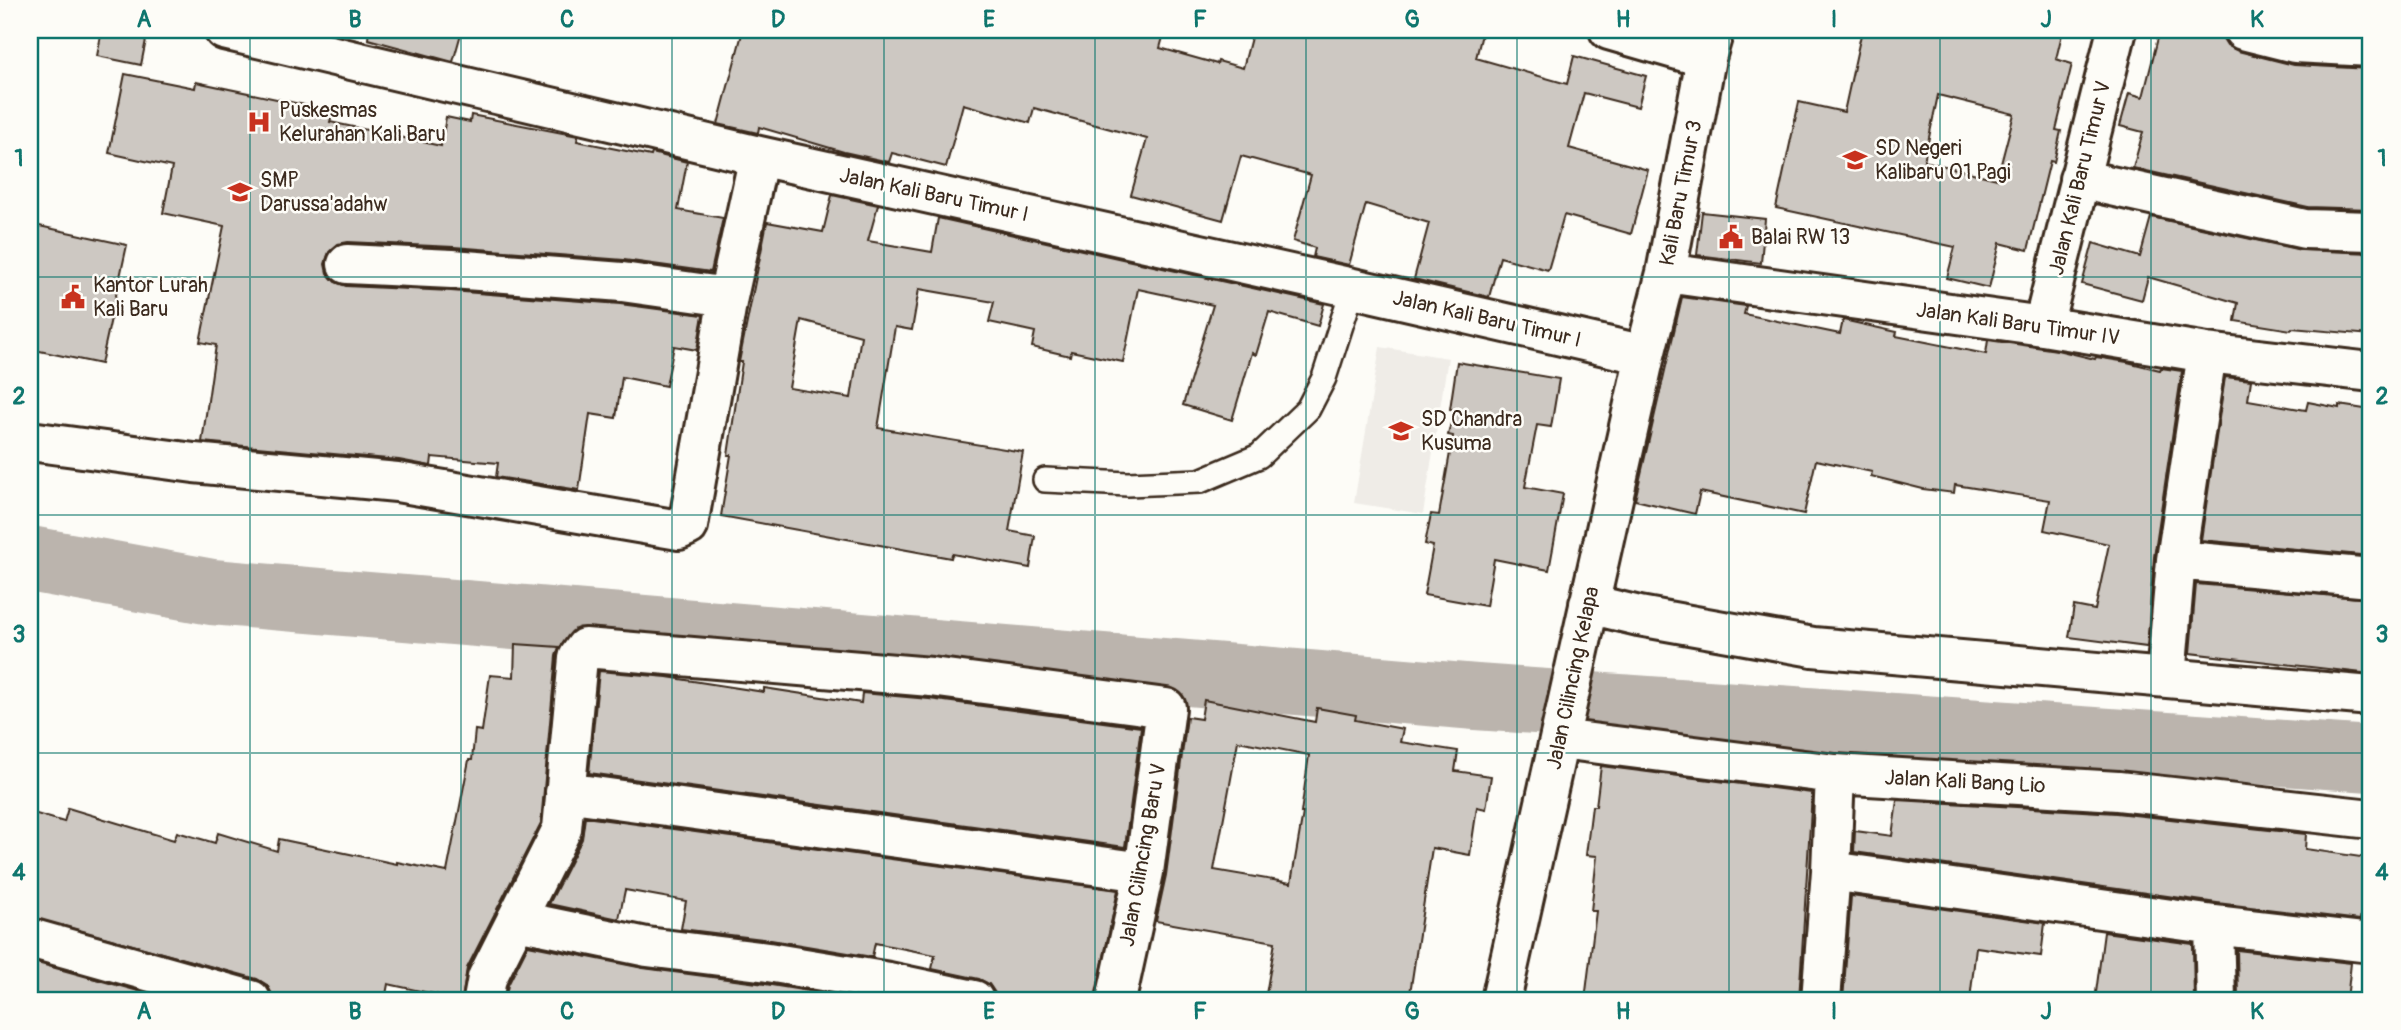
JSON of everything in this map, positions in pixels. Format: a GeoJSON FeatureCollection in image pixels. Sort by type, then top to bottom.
{"type":"FeatureCollection","features":[{"type":"Feature","properties":{"kind":"street","name":"Jalan Kali Baru Timur I"},"geometry":{"type":"LineString","coordinates":[[224,30],[758,156],[1645,355]]}},
{"type":"Feature","properties":{"kind":"street"},"geometry":{"type":"LineString","coordinates":[[1609,30],[1710,44]]}},
{"type":"Feature","properties":{"kind":"street","name":"Jalan Kali Baru Timur V"},"geometry":{"type":"LineString","coordinates":[[2043,326],[2118,30]]}},
{"type":"Feature","properties":{"kind":"street"},"geometry":{"type":"LineString","coordinates":[[2243,30],[2295,43],[2371,47]]}},
{"type":"Feature","properties":{"kind":"street","name":"Kali Baru Timur 3"},"geometry":{"type":"LineString","coordinates":[[1645,355],[1666,273],[1710,44]]}},
{"type":"Feature","properties":{"kind":"street"},"geometry":{"type":"LineString","coordinates":[[30,441],[194,463],[397,482],[679,530],[688,526],[728,297],[758,156]]}},
{"type":"Feature","properties":{"kind":"street"},"geometry":{"type":"LineString","coordinates":[[2080,179],[2305,229],[2371,231]]}},
{"type":"Feature","properties":{"kind":"street"},"geometry":{"type":"LineString","coordinates":[[347,264],[622,282],[728,297]]}},
{"type":"Feature","properties":{"kind":"street","name":"Jalan Kali Baru Timur IV"},"geometry":{"type":"LineString","coordinates":[[1666,273],[2043,326],[2207,353],[2371,372]]}},
{"type":"Feature","properties":{"kind":"street"},"geometry":{"type":"LineString","coordinates":[[2166,677],[2176,560],[2207,353]]}},
{"type":"Feature","properties":{"kind":"street","name":"Jalan Cilincing Kelapa"},"geometry":{"type":"LineString","coordinates":[[1502,1000],[1645,355]]}},
{"type":"Feature","properties":{"kind":"street"},"geometry":{"type":"LineString","coordinates":[[2176,560],[2371,578]]}},
{"type":"Feature","properties":{"kind":"street"},"geometry":{"type":"LineString","coordinates":[[1587,613],[1639,616],[1813,647],[2371,696]]}},
{"type":"Feature","properties":{"kind":"street","name":"Jalan Cilincing Baru V"},"geometry":{"type":"LineString","coordinates":[[565,792],[578,657],[585,648],[931,677],[1166,708],[1144,872],[1116,1000]]}},
{"type":"Feature","properties":{"kind":"street","name":"Jalan Kali Bang Lio"},"geometry":{"type":"LineString","coordinates":[[1561,730],[1835,774],[2118,791],[2371,819]]}},
{"type":"Feature","properties":{"kind":"street"},"geometry":{"type":"LineString","coordinates":[[1821,1000],[1835,774]]}},
{"type":"Feature","properties":{"kind":"street"},"geometry":{"type":"LineString","coordinates":[[483,1000],[487,978],[562,830],[565,792],[1144,872]]}},
{"type":"Feature","properties":{"kind":"street"},"geometry":{"type":"LineString","coordinates":[[1831,871],[2214,926],[2371,943]]}},
{"type":"Feature","properties":{"kind":"street"},"geometry":{"type":"LineString","coordinates":[[516,920],[647,947],[768,962],[889,982],[974,1000]]}},
{"type":"Feature","properties":{"kind":"street"},"geometry":{"type":"LineString","coordinates":[[2214,926],[2216,1000]]}},
{"type":"Feature","properties":{"kind":"street"},"geometry":{"type":"LineString","coordinates":[[30,937],[251,1000]]}},
{"type":"Feature","properties":{"kind":"lane"},"geometry":{"type":"LineString","coordinates":[[1045,480],[1128,484],[1200,481],[1259,456],[1308,409],[1324,378],[1353,288]]}},
{"type":"Feature","properties":{"kind":"shaded area","name":"SD Chandra Kusuma"},"geometry":{"type":"Polygon","coordinates":[[[1380,347],[1448,358],[1423,514],[1354,503],[1380,347]]]}},
{"type":"Feature","properties":{"kind":"building"},"geometry":{"type":"Polygon","coordinates":[[[102,30],[148,30],[141,65],[97,56],[102,30]]]}},
{"type":"Feature","properties":{"kind":"building"},"geometry":{"type":"Polygon","coordinates":[[[369,30],[462,30],[453,62],[368,39],[369,30]]]}},
{"type":"Feature","properties":{"kind":"building"},"geometry":{"type":"Polygon","coordinates":[[[743,30],[1165,30],[1160,48],[1217,64],[1218,61],[1243,68],[1253,30],[1483,30],[1476,58],[1567,84],[1574,56],[1646,76],[1638,107],[1584,93],[1569,148],[1648,170],[1631,234],[1564,215],[1548,270],[1500,257],[1489,297],[1414,279],[1429,223],[1366,204],[1349,265],[1313,257],[1315,248],[1293,241],[1311,175],[1241,156],[1223,220],[1131,195],[1147,139],[1034,108],[1030,123],[963,104],[946,167],[892,153],[889,162],[759,127],[758,133],[718,124],[743,30]]]}},
{"type":"Feature","properties":{"kind":"building"},"geometry":{"type":"Polygon","coordinates":[[[1862,30],[2063,30],[2056,59],[2072,64],[2056,130],[2061,131],[2054,162],[2050,161],[2028,250],[2000,243],[1989,288],[1947,278],[1955,247],[1776,208],[1799,102],[1844,112],[1862,30]],[[1938,95],[1924,161],[1997,179],[2014,114],[1938,95]]]}},
{"type":"Feature","properties":{"kind":"building"},"geometry":{"type":"Polygon","coordinates":[[[2160,30],[2222,30],[2222,37],[2227,45],[2238,51],[2294,65],[2371,69],[2371,209],[2308,207],[2133,168],[2143,132],[2120,126],[2129,93],[2143,97],[2160,30]]]}},
{"type":"Feature","properties":{"kind":"building"},"geometry":{"type":"Polygon","coordinates":[[[125,74],[195,88],[196,82],[333,111],[330,122],[441,146],[446,117],[470,122],[471,115],[578,136],[577,141],[651,156],[652,153],[687,162],[678,210],[723,218],[711,272],[624,260],[348,242],[338,244],[329,252],[325,264],[327,273],[335,282],[346,286],[620,304],[703,315],[697,350],[674,346],[666,386],[622,377],[616,418],[590,414],[579,490],[496,477],[498,463],[432,457],[431,466],[399,460],[202,442],[216,345],[200,342],[224,226],[163,213],[172,167],[109,153],[125,74]]]}},
{"type":"Feature","properties":{"kind":"building"},"geometry":{"type":"Polygon","coordinates":[[[832,195],[878,205],[868,241],[932,252],[938,218],[1324,304],[1318,326],[1269,312],[1256,355],[1252,353],[1232,420],[1183,405],[1213,305],[1138,289],[1123,362],[1071,351],[1070,356],[1032,347],[1035,332],[989,322],[994,302],[919,289],[912,330],[895,327],[878,428],[1023,452],[1009,531],[1035,536],[1030,568],[952,554],[951,558],[721,516],[742,362],[739,362],[767,222],[823,232],[832,195]],[[801,320],[789,388],[851,398],[861,336],[801,320]]]}},
{"type":"Feature","properties":{"kind":"building","name":"Balai RW 13"},"geometry":{"type":"Polygon","coordinates":[[[1702,212],[1765,219],[1761,263],[1697,255],[1702,212]]]}},
{"type":"Feature","properties":{"kind":"building"},"geometry":{"type":"Polygon","coordinates":[[[2151,217],[2301,250],[2371,253],[2371,335],[2291,330],[2235,321],[2238,303],[2148,277],[2142,300],[2082,284],[2093,243],[2140,257],[2151,217]]]}},
{"type":"Feature","properties":{"kind":"building","name":"Kantor Lurah Kali Baru"},"geometry":{"type":"Polygon","coordinates":[[[30,224],[127,245],[101,364],[30,349],[30,224]]]}},
{"type":"Feature","properties":{"kind":"building"},"geometry":{"type":"Polygon","coordinates":[[[1682,297],[1746,306],[1744,314],[1840,334],[1843,320],[1897,332],[1896,336],[1986,354],[1988,340],[2127,362],[2160,370],[2182,371],[2154,557],[2147,647],[2069,637],[2074,606],[2095,610],[2109,544],[2044,530],[2050,500],[1955,485],[1954,493],[1923,489],[1871,476],[1872,472],[1816,460],[1804,514],[1700,492],[1695,514],[1635,500],[1682,297]]]}},
{"type":"Feature","properties":{"kind":"building"},"geometry":{"type":"Polygon","coordinates":[[[1457,362],[1559,379],[1551,427],[1537,425],[1525,487],[1563,494],[1549,570],[1494,559],[1486,606],[1424,595],[1433,546],[1425,544],[1431,514],[1439,515],[1453,436],[1448,435],[1454,410],[1450,409],[1457,362]]]}},
{"type":"Feature","properties":{"kind":"building"},"geometry":{"type":"Polygon","coordinates":[[[2225,377],[2251,380],[2248,400],[2306,410],[2308,402],[2371,410],[2371,556],[2201,540],[2225,377]]]}},
{"type":"Feature","properties":{"kind":"building"},"geometry":{"type":"Polygon","coordinates":[[[2196,584],[2371,599],[2371,674],[2190,653],[2196,584]]]}},
{"type":"Feature","properties":{"kind":"building"},"geometry":{"type":"Polygon","coordinates":[[[515,644],[559,647],[541,823],[467,968],[462,1000],[442,1000],[443,996],[388,984],[385,1000],[272,1000],[267,985],[257,979],[30,917],[30,812],[64,822],[68,808],[174,840],[177,832],[215,843],[218,833],[277,851],[279,839],[447,872],[469,760],[472,760],[475,730],[482,731],[490,675],[514,677],[515,644]]]}},
{"type":"Feature","properties":{"kind":"building"},"geometry":{"type":"Polygon","coordinates":[[[599,671],[667,677],[764,692],[764,688],[861,703],[862,693],[929,699],[1141,727],[1125,847],[589,773],[599,671]]]}},
{"type":"Feature","properties":{"kind":"building"},"geometry":{"type":"Polygon","coordinates":[[[1204,700],[1315,722],[1317,708],[1356,715],[1355,720],[1403,729],[1400,742],[1458,751],[1455,771],[1491,776],[1486,809],[1477,807],[1470,855],[1432,848],[1409,1000],[1265,1000],[1275,942],[1156,921],[1166,875],[1187,717],[1201,719],[1204,700]],[[1238,741],[1214,870],[1291,883],[1303,813],[1309,755],[1238,741]]]}},
{"type":"Feature","properties":{"kind":"building"},"geometry":{"type":"Polygon","coordinates":[[[1601,766],[1812,793],[1799,1000],[1585,1000],[1596,911],[1591,911],[1597,856],[1586,855],[1592,806],[1596,806],[1601,766]]]}},
{"type":"Feature","properties":{"kind":"building"},"geometry":{"type":"Polygon","coordinates":[[[1897,800],[2116,813],[2306,834],[2305,849],[2368,858],[2360,920],[2217,903],[1854,852],[1855,831],[1892,836],[1897,800]]]}},
{"type":"Feature","properties":{"kind":"building"},"geometry":{"type":"Polygon","coordinates":[[[585,817],[1118,890],[1095,1000],[995,1000],[995,993],[989,984],[979,979],[932,969],[935,955],[875,943],[872,957],[771,940],[681,929],[686,901],[625,890],[619,919],[549,904],[582,839],[585,817]]]}},
{"type":"Feature","properties":{"kind":"building"},"geometry":{"type":"Polygon","coordinates":[[[1851,896],[2045,923],[2041,956],[1976,947],[1970,1000],[1843,1000],[1851,896]]]}},
{"type":"Feature","properties":{"kind":"building"},"geometry":{"type":"Polygon","coordinates":[[[2104,932],[2193,944],[2194,1000],[2095,1000],[2104,932]]]}},
{"type":"Feature","properties":{"kind":"building"},"geometry":{"type":"Polygon","coordinates":[[[528,945],[643,968],[864,1000],[505,1000],[508,985],[528,945]]]}},
{"type":"Feature","properties":{"kind":"building"},"geometry":{"type":"Polygon","coordinates":[[[2237,950],[2351,963],[2347,1000],[2238,998],[2237,950]]]}},
{"type":"Feature","properties":{"kind":"building"},"geometry":{"type":"Polygon","coordinates":[[[30,961],[171,1000],[30,1000],[30,961]]]}},
{"type":"Feature","properties":{"kind":"waterway"},"geometry":{"type":"LineString","coordinates":[[30,559],[212,592],[1476,697],[2371,759]]}},
{"type":"Feature","properties":{"kind":"place","name":"Puskesmas Kelurahan Kali Baru"},"geometry":{"type":"Point","coordinates":[259,122]}},
{"type":"Feature","properties":{"kind":"place","name":"SD Negeri Kalibaru 01 Pagi"},"geometry":{"type":"Point","coordinates":[1855,160]}},
{"type":"Feature","properties":{"kind":"place","name":"SMP Darussa'adahw"},"geometry":{"type":"Point","coordinates":[240,192]}},
{"type":"Feature","properties":{"kind":"place","name":"Balai RW 13"},"geometry":{"type":"Point","coordinates":[1731,237]}},
{"type":"Feature","properties":{"kind":"place","name":"Kantor Lurah Kali Baru"},"geometry":{"type":"Point","coordinates":[73,297]}},
{"type":"Feature","properties":{"kind":"place","name":"SD Chandra Kusuma"},"geometry":{"type":"Point","coordinates":[1401,431]}}]}
